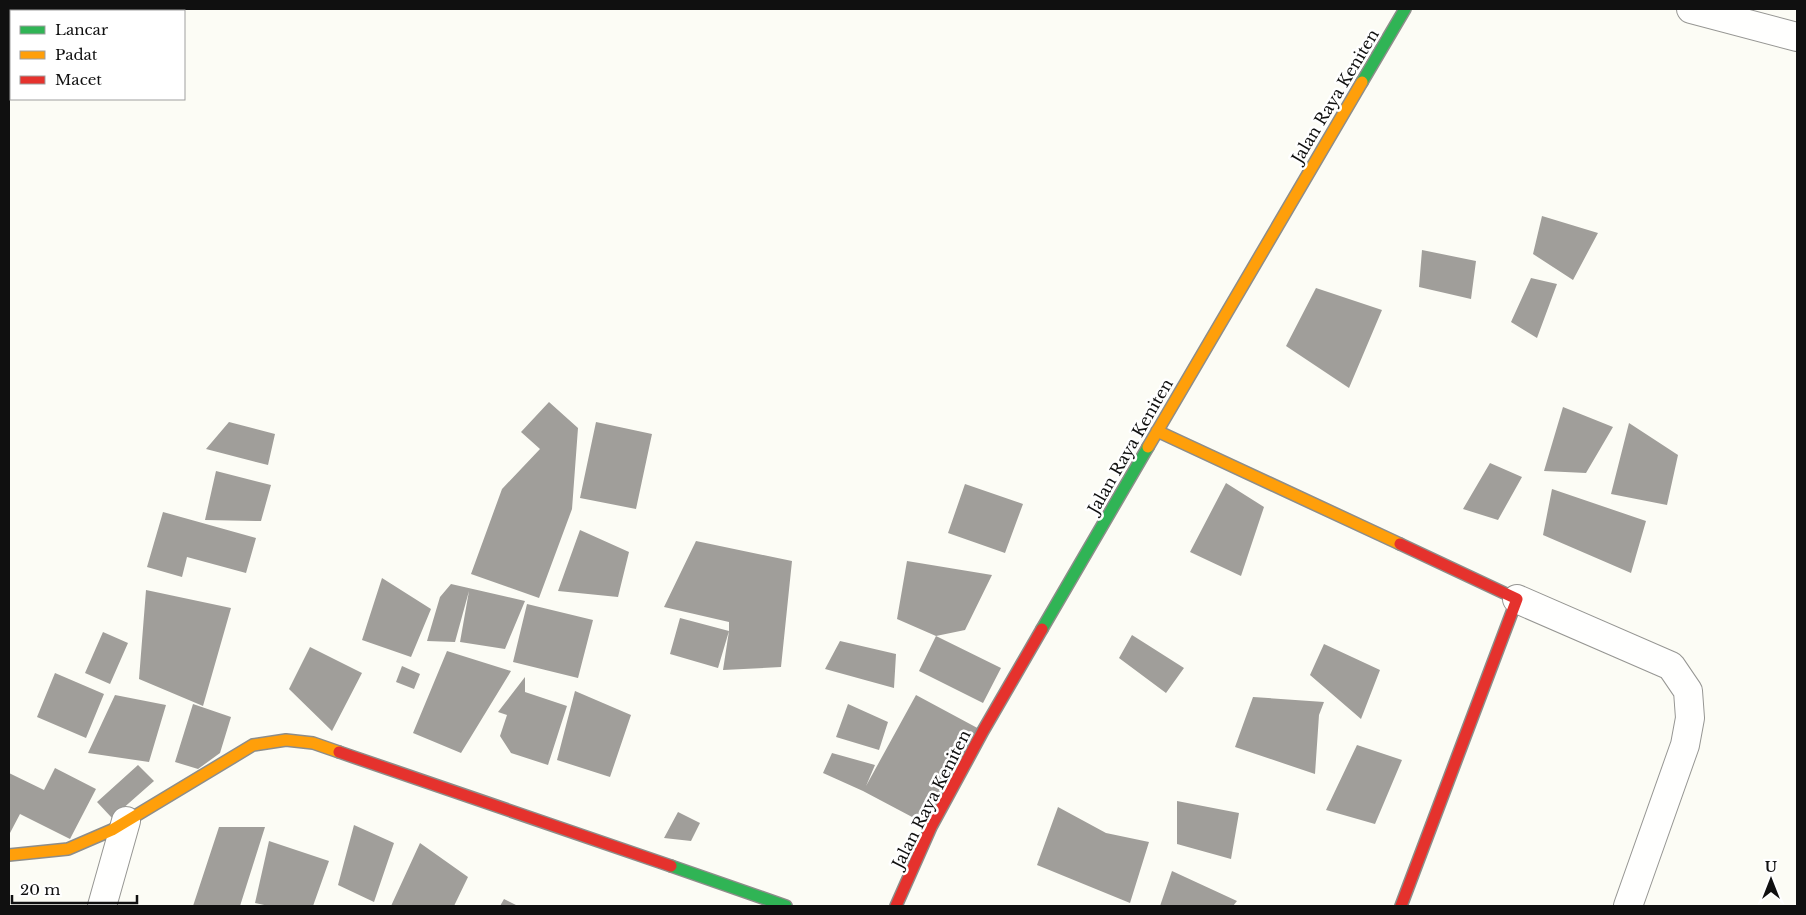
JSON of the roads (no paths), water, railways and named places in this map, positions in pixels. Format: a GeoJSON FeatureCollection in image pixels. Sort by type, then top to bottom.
{"type":"FeatureCollection","features":[{"type":"Feature","properties":{"kind":"street","name":"Jalan Raya Keniten"},"geometry":{"type":"LineString","coordinates":[[896,906],[931,827],[960,775],[1157,431],[1405,9]]}},
{"type":"Feature","properties":{"kind":"street"},"geometry":{"type":"LineString","coordinates":[[1691,9],[1797,37]]}},
{"type":"Feature","properties":{"kind":"street"},"geometry":{"type":"LineString","coordinates":[[1157,431],[1518,599],[1671,666],[1688,691],[1690,718],[1685,745],[1628,906]]}},
{"type":"Feature","properties":{"kind":"street"},"geometry":{"type":"LineString","coordinates":[[1401,906],[1518,599]]}},
{"type":"Feature","properties":{"kind":"street"},"geometry":{"type":"LineString","coordinates":[[9,855],[68,849],[112,830],[253,745],[286,740],[313,743],[786,906]]}},
{"type":"Feature","properties":{"kind":"street"},"geometry":{"type":"LineString","coordinates":[[102,906],[126,820]]}}]}
